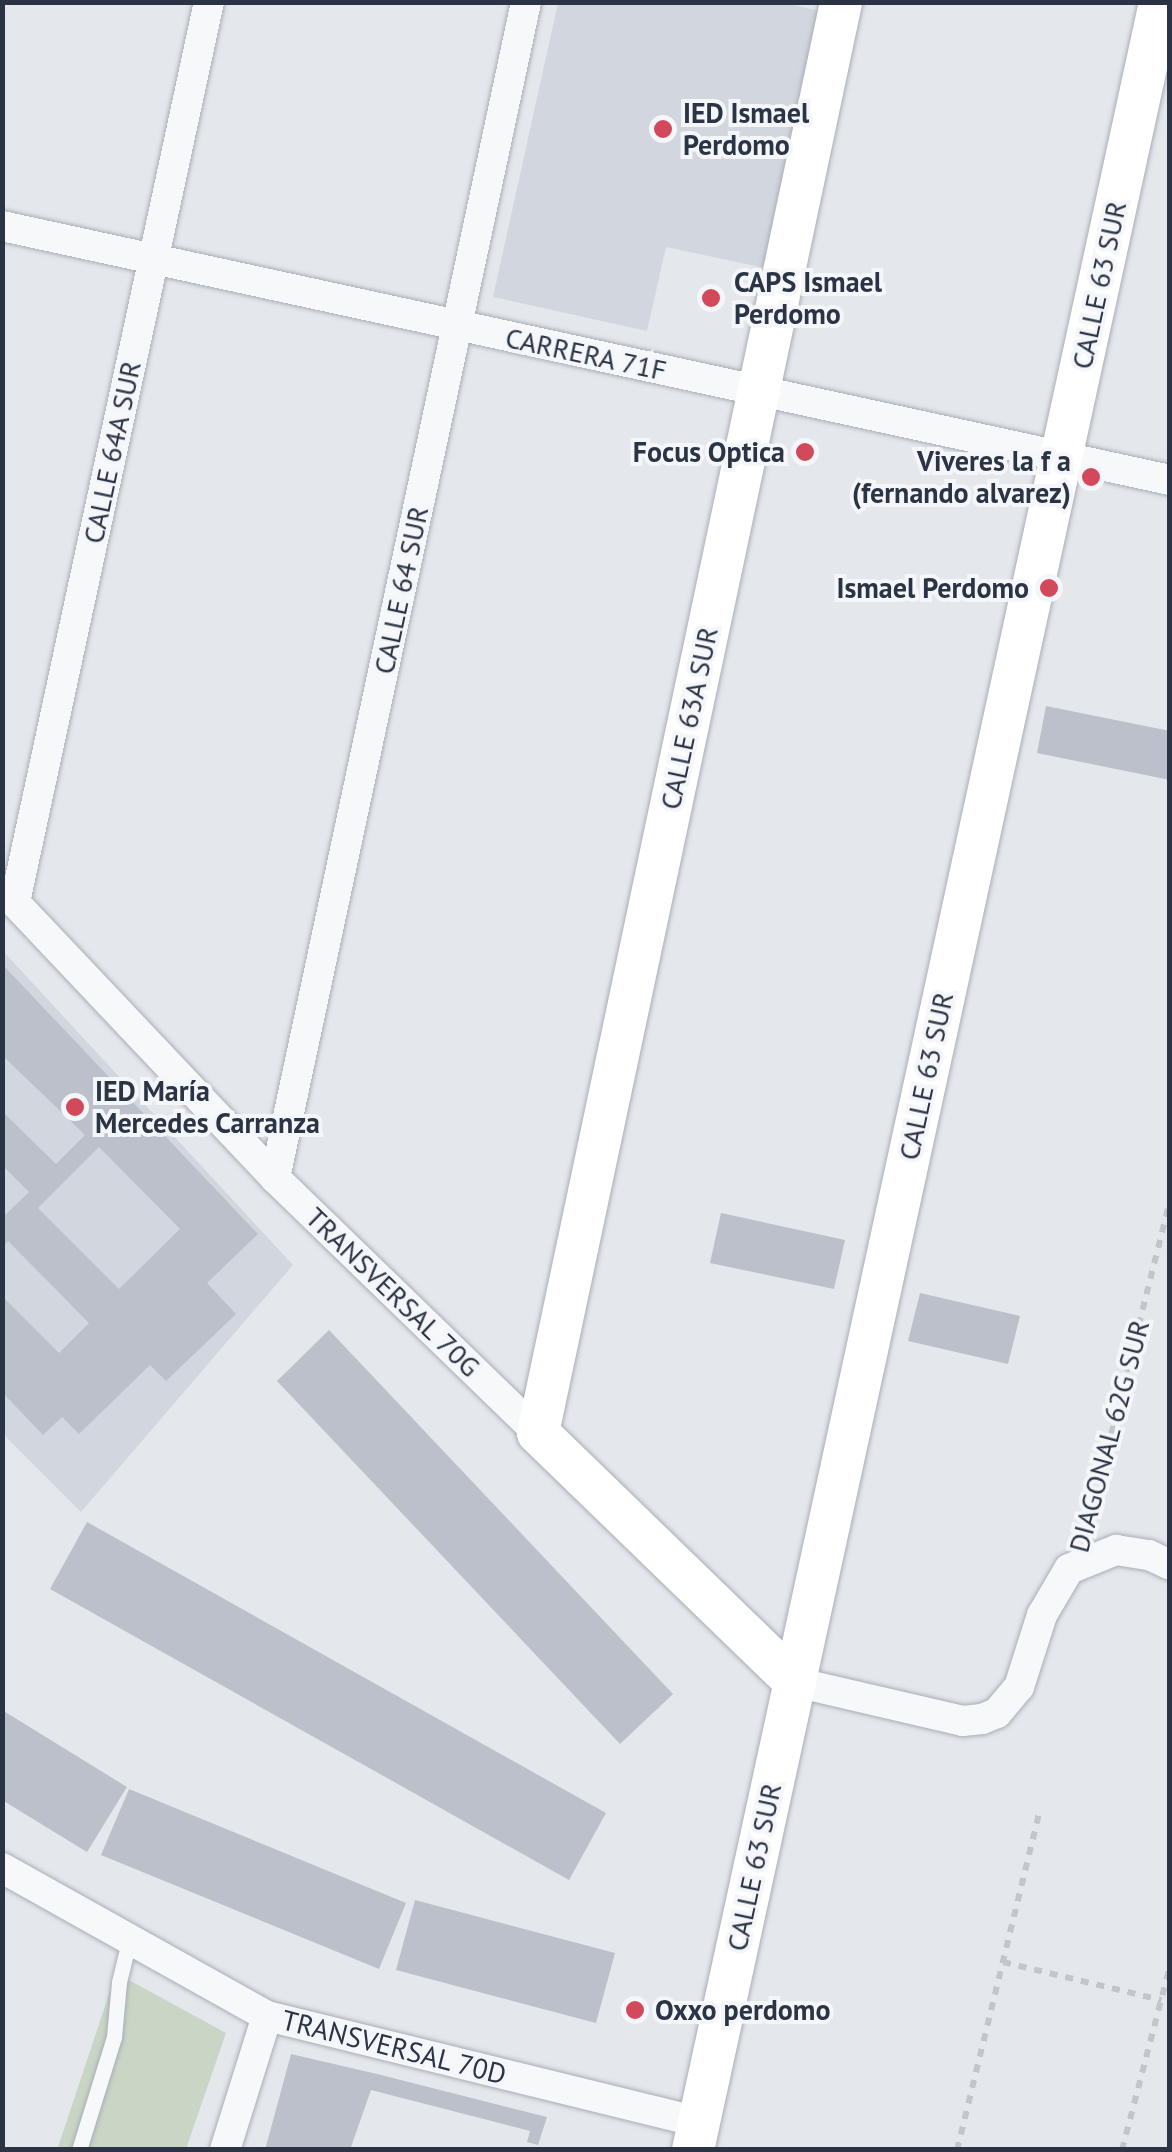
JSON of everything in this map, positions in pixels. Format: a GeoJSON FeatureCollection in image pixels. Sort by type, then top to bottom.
{"type":"FeatureCollection","features":[{"type":"Feature","properties":{"kind":"street","name":"CALLE 64A SUR"},"geometry":{"type":"LineString","coordinates":[[9,895],[209,2]]}},
{"type":"Feature","properties":{"kind":"street","name":"CALLE 64 SUR"},"geometry":{"type":"LineString","coordinates":[[275,1178],[526,2]]}},
{"type":"Feature","properties":{"kind":"street","name":"CALLE 63A SUR"},"geometry":{"type":"LineString","coordinates":[[538,1433],[840,2]]}},
{"type":"Feature","properties":{"kind":"street","name":"CALLE 63 SUR"},"geometry":{"type":"LineString","coordinates":[[696,2136],[1160,2]]}},
{"type":"Feature","properties":{"kind":"street","name":"CARRERA 71F"},"geometry":{"type":"LineString","coordinates":[[2,226],[1170,480]]}},
{"type":"Feature","properties":{"kind":"street","name":"TRANSVERSAL 70G"},"geometry":{"type":"LineString","coordinates":[[9,895],[275,1178],[795,1682]]}},
{"type":"Feature","properties":{"kind":"street"},"geometry":{"type":"LineString","coordinates":[[1080,1562],[1116,1550],[1149,1555],[1170,1565]]}},
{"type":"Feature","properties":{"kind":"street","name":"DIAGONAL 62G SUR"},"geometry":{"type":"LineString","coordinates":[[795,1682],[963,1721],[997,1713],[1019,1688],[1056,1584],[1080,1562]]}},
{"type":"Feature","properties":{"kind":"street","name":"TRANSVERSAL 70D"},"geometry":{"type":"LineString","coordinates":[[2,1868],[267,2016],[696,2136]]}},
{"type":"Feature","properties":{"kind":"street"},"geometry":{"type":"LineString","coordinates":[[225,2150],[267,2016]]}},
{"type":"Feature","properties":{"kind":"lane"},"geometry":{"type":"LineString","coordinates":[[80,2150],[114,2037],[118,1982],[130,1937]]}},
{"type":"Feature","properties":{"kind":"path","name":"DIAGONAL 62G SUR"},"geometry":{"type":"LineString","coordinates":[[1080,1562],[1170,1200]]}},
{"type":"Feature","properties":{"kind":"path"},"geometry":{"type":"LineString","coordinates":[[957,2150],[1040,1810]]}},
{"type":"Feature","properties":{"kind":"path"},"geometry":{"type":"LineString","coordinates":[[1002,1962],[1161,2000]]}},
{"type":"Feature","properties":{"kind":"path"},"geometry":{"type":"LineString","coordinates":[[1122,2150],[1170,1966]]}},
{"type":"Feature","properties":{"kind":"shaded area","name":"IED Ismael Perdomo"},"geometry":{"type":"Polygon","coordinates":[[[781,2],[823,12],[765,268],[666,247],[647,331],[493,297],[558,3],[781,2]]]}},
{"type":"Feature","properties":{"kind":"shaded area","name":"IED María Mercedes Carranza"},"geometry":{"type":"Polygon","coordinates":[[[2,950],[293,1265],[81,1512],[3,1434],[2,950]]]}},
{"type":"Feature","properties":{"kind":"green space"},"geometry":{"type":"Polygon","coordinates":[[[116,1973],[226,2033],[186,2149],[57,2150],[116,1973]]]}},
{"type":"Feature","properties":{"kind":"building"},"geometry":{"type":"Polygon","coordinates":[[[1046,706],[1170,731],[1170,780],[1037,753],[1046,706]]]}},
{"type":"Feature","properties":{"kind":"building"},"geometry":{"type":"Polygon","coordinates":[[[2,964],[258,1234],[207,1283],[236,1314],[166,1381],[150,1365],[79,1434],[62,1417],[43,1435],[2,1392],[2,1296],[59,1353],[89,1323],[8,1241],[2,1247],[2,1218],[29,1192],[2,1165],[2,1111],[56,1164],[85,1135],[2,1055],[2,964]],[[99,1147],[38,1208],[119,1289],[180,1229],[99,1147]]]}},
{"type":"Feature","properties":{"kind":"building"},"geometry":{"type":"Polygon","coordinates":[[[721,1213],[845,1240],[834,1289],[710,1263],[721,1213]]]}},
{"type":"Feature","properties":{"kind":"building"},"geometry":{"type":"Polygon","coordinates":[[[920,1293],[1020,1316],[1008,1364],[908,1341],[920,1293]]]}},
{"type":"Feature","properties":{"kind":"building"},"geometry":{"type":"Polygon","coordinates":[[[329,1330],[673,1694],[620,1744],[277,1381],[329,1330]]]}},
{"type":"Feature","properties":{"kind":"building"},"geometry":{"type":"Polygon","coordinates":[[[87,1522],[606,1813],[569,1880],[50,1589],[87,1522]]]}},
{"type":"Feature","properties":{"kind":"building"},"geometry":{"type":"Polygon","coordinates":[[[2,1710],[127,1787],[87,1852],[2,1800],[2,1710]]]}},
{"type":"Feature","properties":{"kind":"building"},"geometry":{"type":"Polygon","coordinates":[[[129,1789],[406,1903],[379,1969],[101,1855],[129,1789]]]}},
{"type":"Feature","properties":{"kind":"building"},"geometry":{"type":"Polygon","coordinates":[[[415,1900],[615,1953],[596,2023],[396,1970],[415,1900]]]}},
{"type":"Feature","properties":{"kind":"building"},"geometry":{"type":"Polygon","coordinates":[[[291,2054],[547,2117],[538,2145],[527,2142],[530,2131],[371,2090],[350,2150],[265,2150],[291,2054]]]}},
{"type":"Feature","properties":{"kind":"place","name":"IED Ismael Perdomo"},"geometry":{"type":"Point","coordinates":[663,129]}},
{"type":"Feature","properties":{"kind":"place","name":"CAPS Ismael Perdomo"},"geometry":{"type":"Point","coordinates":[711,298]}},
{"type":"Feature","properties":{"kind":"place","name":"Focus Optica"},"geometry":{"type":"Point","coordinates":[805,452]}},
{"type":"Feature","properties":{"kind":"place","name":"Viveres la f a (fernando alvarez)"},"geometry":{"type":"Point","coordinates":[1091,477]}},
{"type":"Feature","properties":{"kind":"place","name":"Ismael Perdomo"},"geometry":{"type":"Point","coordinates":[1049,588]}},
{"type":"Feature","properties":{"kind":"place","name":"IED María Mercedes Carranza"},"geometry":{"type":"Point","coordinates":[75,1107]}},
{"type":"Feature","properties":{"kind":"place","name":"Oxxo perdomo"},"geometry":{"type":"Point","coordinates":[635,2010]}}]}
